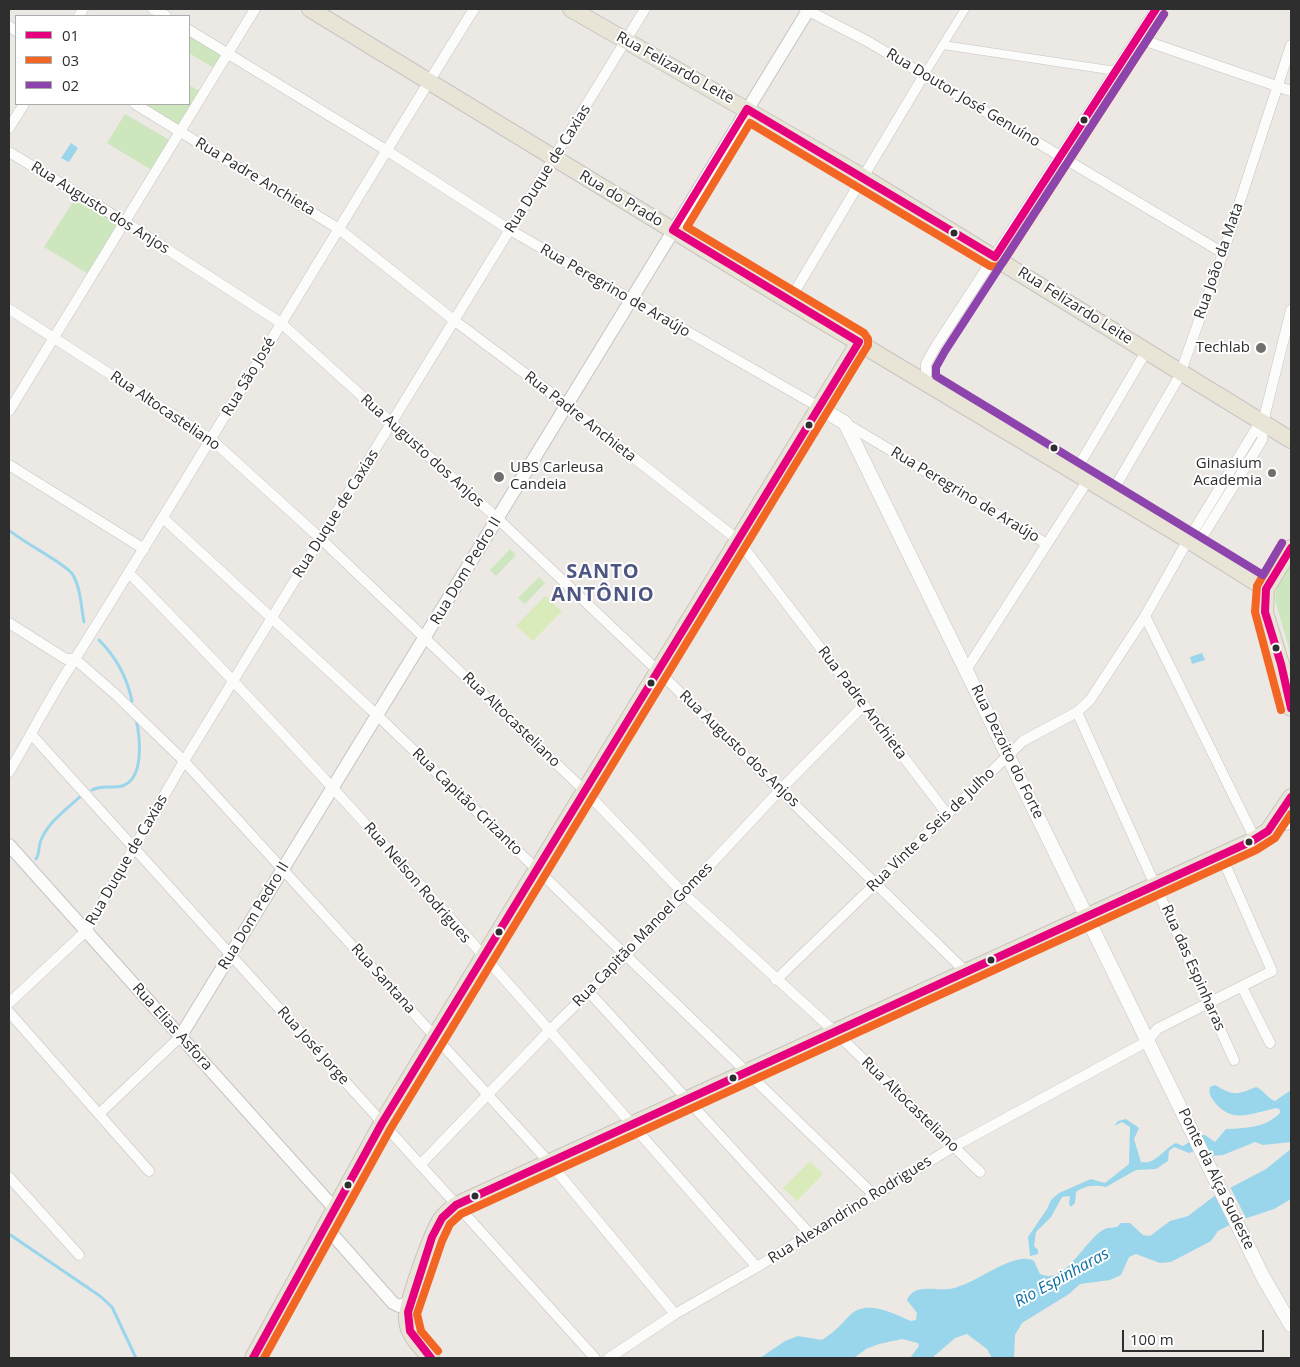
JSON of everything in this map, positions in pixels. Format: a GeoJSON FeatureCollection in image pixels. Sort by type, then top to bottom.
{"type":"FeatureCollection","features":[{"type":"Feature","properties":{"kind":"main road","name":"Rua do Prado"},"geometry":{"type":"LineString","coordinates":[[310,9],[1192,542],[1266,590]]}},
{"type":"Feature","properties":{"kind":"main road","name":"Rua Felizardo Leite"},"geometry":{"type":"LineString","coordinates":[[571,9],[863,177],[1180,372],[1263,419],[1291,440]]}},
{"type":"Feature","properties":{"kind":"main road"},"geometry":{"type":"LineString","coordinates":[[253,1358],[382,1123],[859,342]]}},
{"type":"Feature","properties":{"kind":"main road","name":"Rua Peregrino de Araújo"},"geometry":{"type":"LineString","coordinates":[[819,407],[845,423]]}},
{"type":"Feature","properties":{"kind":"main road","name":"Rua Dezoito do Forte"},"geometry":{"type":"LineString","coordinates":[[845,423],[1169,1082]]}},
{"type":"Feature","properties":{"kind":"main road"},"geometry":{"type":"LineString","coordinates":[[1291,548],[1266,590],[1265,612],[1288,682],[1291,708]]}},
{"type":"Feature","properties":{"kind":"main road"},"geometry":{"type":"LineString","coordinates":[[431,1358],[409,1330],[406,1318],[408,1303],[432,1235],[442,1218],[456,1205],[1255,839],[1284,818],[1291,797]]}},
{"type":"Feature","properties":{"kind":"main road","name":"Ponte da Alça Sudeste"},"geometry":{"type":"LineString","coordinates":[[1169,1082],[1263,1277],[1291,1324]]}},
{"type":"Feature","properties":{"kind":"street"},"geometry":{"type":"LineString","coordinates":[[153,9],[164,15]]}},
{"type":"Feature","properties":{"kind":"street"},"geometry":{"type":"LineString","coordinates":[[9,412],[255,9]]}},
{"type":"Feature","properties":{"kind":"street","name":"Rua São José"},"geometry":{"type":"LineString","coordinates":[[9,772],[75,659],[212,440],[386,150],[474,9]]}},
{"type":"Feature","properties":{"kind":"street","name":"Rua Duque de Caxias"},"geometry":{"type":"LineString","coordinates":[[9,1004],[86,931],[184,761],[646,9]]}},
{"type":"Feature","properties":{"kind":"street","name":"Rua Doutor José Genuíno"},"geometry":{"type":"LineString","coordinates":[[807,9],[867,41],[1223,253]]}},
{"type":"Feature","properties":{"kind":"street","name":"Rua Dom Pedro II"},"geometry":{"type":"LineString","coordinates":[[99,1114],[180,1037],[334,788],[807,9]]}},
{"type":"Feature","properties":{"kind":"street"},"geometry":{"type":"LineString","coordinates":[[789,300],[965,9]]}},
{"type":"Feature","properties":{"kind":"street"},"geometry":{"type":"LineString","coordinates":[[926,382],[924,371],[930,357],[1156,9]]}},
{"type":"Feature","properties":{"kind":"street","name":"Rua Peregrino de Araújo"},"geometry":{"type":"LineString","coordinates":[[190,31],[386,150],[510,230],[819,407]]}},
{"type":"Feature","properties":{"kind":"street"},"geometry":{"type":"LineString","coordinates":[[1137,38],[1291,91]]}},
{"type":"Feature","properties":{"kind":"street","name":"Rua João da Mata"},"geometry":{"type":"LineString","coordinates":[[1111,494],[1180,372],[1223,253],[1291,44]]}},
{"type":"Feature","properties":{"kind":"street"},"geometry":{"type":"LineString","coordinates":[[943,45],[1116,71]]}},
{"type":"Feature","properties":{"kind":"street"},"geometry":{"type":"LineString","coordinates":[[9,128],[23,105]]}},
{"type":"Feature","properties":{"kind":"street","name":"Rua Padre Anchieta"},"geometry":{"type":"LineString","coordinates":[[137,105],[339,229],[738,540],[947,814]]}},
{"type":"Feature","properties":{"kind":"street","name":"Rua Augusto dos Anjos"},"geometry":{"type":"LineString","coordinates":[[9,152],[125,222],[281,323],[497,518],[658,671],[966,971]]}},
{"type":"Feature","properties":{"kind":"street","name":"Rua Altocasteliano"},"geometry":{"type":"LineString","coordinates":[[9,309],[212,440],[425,637],[585,791],[683,894],[834,1032],[980,1172]]}},
{"type":"Feature","properties":{"kind":"street","name":"Rua Vinte e Seis de Julho"},"geometry":{"type":"LineString","coordinates":[[776,980],[1008,756],[1032,736],[1077,712],[1090,700],[1192,542],[1263,419],[1291,310]]}},
{"type":"Feature","properties":{"kind":"street"},"geometry":{"type":"LineString","coordinates":[[966,670],[1047,544],[1147,350]]}},
{"type":"Feature","properties":{"kind":"street","name":"Rua Peregrino de Araújo"},"geometry":{"type":"LineString","coordinates":[[845,423],[1047,544]]}},
{"type":"Feature","properties":{"kind":"street"},"geometry":{"type":"LineString","coordinates":[[9,465],[144,549]]}},
{"type":"Feature","properties":{"kind":"street","name":"Rua Capitão Crizanto"},"geometry":{"type":"LineString","coordinates":[[163,518],[378,715],[874,1195]]}},
{"type":"Feature","properties":{"kind":"street","name":"Rua Nelson Rodrigues"},"geometry":{"type":"LineString","coordinates":[[129,573],[234,680],[334,788],[757,1267]]}},
{"type":"Feature","properties":{"kind":"street"},"geometry":{"type":"LineString","coordinates":[[1145,616],[1255,839]]}},
{"type":"Feature","properties":{"kind":"street"},"geometry":{"type":"LineString","coordinates":[[9,622],[66,659],[75,659]]}},
{"type":"Feature","properties":{"kind":"street","name":"Rua Santana"},"geometry":{"type":"LineString","coordinates":[[75,659],[184,761],[549,1162],[675,1314]]}},
{"type":"Feature","properties":{"kind":"street","name":"Rua Capitão Manoel Gomes"},"geometry":{"type":"LineString","coordinates":[[420,1165],[549,1031],[626,955],[780,790],[864,705]]}},
{"type":"Feature","properties":{"kind":"street","name":"Rua das Espinharas"},"geometry":{"type":"LineString","coordinates":[[1077,712],[1234,1060]]}},
{"type":"Feature","properties":{"kind":"street","name":"Rua José Jorge"},"geometry":{"type":"LineString","coordinates":[[31,734],[596,1358]]}},
{"type":"Feature","properties":{"kind":"street","name":"Rua Elias Asfora"},"geometry":{"type":"LineString","coordinates":[[9,845],[335,1209]]}},
{"type":"Feature","properties":{"kind":"street","name":"Rua Alexandrino Rodrigues"},"geometry":{"type":"LineString","coordinates":[[608,1358],[675,1314],[757,1267],[953,1146],[1148,1041],[1157,1029],[1272,971],[1221,855]]}},
{"type":"Feature","properties":{"kind":"street"},"geometry":{"type":"LineString","coordinates":[[1242,987],[1270,1043]]}},
{"type":"Feature","properties":{"kind":"street"},"geometry":{"type":"LineString","coordinates":[[589,992],[810,1234]]}},
{"type":"Feature","properties":{"kind":"street"},"geometry":{"type":"LineString","coordinates":[[9,1012],[149,1171]]}},
{"type":"Feature","properties":{"kind":"street"},"geometry":{"type":"LineString","coordinates":[[9,1177],[80,1256]]}},
{"type":"Feature","properties":{"kind":"street"},"geometry":{"type":"LineString","coordinates":[[325,1226],[393,1304],[399,1306],[408,1303]]}},
{"type":"Feature","properties":{"kind":"green space"},"geometry":{"type":"Polygon","coordinates":[[[190,34],[228,53],[217,70],[190,54],[190,34]]]}},
{"type":"Feature","properties":{"kind":"green space"},"geometry":{"type":"Polygon","coordinates":[[[190,86],[203,93],[180,131],[146,110],[148,105],[190,105],[190,86]]]}},
{"type":"Feature","properties":{"kind":"green space"},"geometry":{"type":"Polygon","coordinates":[[[125,114],[173,142],[155,172],[107,143],[125,114]]]}},
{"type":"Feature","properties":{"kind":"green space"},"geometry":{"type":"Polygon","coordinates":[[[78,194],[125,222],[92,276],[44,247],[78,194]]]}},
{"type":"Feature","properties":{"kind":"green space"},"geometry":{"type":"Polygon","coordinates":[[[510,549],[516,555],[496,576],[490,570],[510,549]]]}},
{"type":"Feature","properties":{"kind":"green space"},"geometry":{"type":"Polygon","coordinates":[[[1291,561],[1291,655],[1275,600],[1277,584],[1291,561]]]}},
{"type":"Feature","properties":{"kind":"green space"},"geometry":{"type":"Polygon","coordinates":[[[539,577],[545,583],[525,604],[518,598],[539,577]]]}},
{"type":"Feature","properties":{"kind":"green space"},"geometry":{"type":"Polygon","coordinates":[[[545,596],[562,611],[533,641],[516,626],[545,596]]]}},
{"type":"Feature","properties":{"kind":"green space"},"geometry":{"type":"Polygon","coordinates":[[[810,1161],[823,1174],[797,1201],[783,1188],[810,1161]]]}},
{"type":"Feature","properties":{"kind":"water"},"geometry":{"type":"Polygon","coordinates":[[[71,143],[78,148],[69,162],[61,158],[71,143]]]}},
{"type":"Feature","properties":{"kind":"water"},"geometry":{"type":"Polygon","coordinates":[[[1202,653],[1205,660],[1192,664],[1190,657],[1202,653]]]}},
{"type":"Feature","properties":{"kind":"water"},"geometry":{"type":"Polygon","coordinates":[[[1215,1085],[1231,1093],[1244,1092],[1256,1087],[1275,1101],[1291,1090],[1291,1142],[1263,1145],[1255,1142],[1223,1155],[1211,1156],[1200,1135],[1205,1135],[1215,1142],[1226,1129],[1262,1124],[1280,1113],[1280,1110],[1277,1108],[1245,1115],[1231,1114],[1224,1111],[1211,1096],[1210,1087],[1215,1085]]]}},
{"type":"Feature","properties":{"kind":"water"},"geometry":{"type":"Polygon","coordinates":[[[1126,1119],[1139,1128],[1134,1139],[1141,1162],[1155,1159],[1176,1143],[1183,1146],[1195,1138],[1194,1151],[1189,1153],[1174,1147],[1169,1151],[1168,1161],[1156,1169],[1136,1170],[1106,1187],[1094,1186],[1083,1188],[1076,1192],[1075,1203],[1071,1207],[1069,1204],[1070,1196],[1062,1197],[1051,1217],[1036,1232],[1034,1246],[1038,1250],[1038,1254],[1030,1256],[1028,1237],[1051,1200],[1059,1193],[1091,1179],[1105,1183],[1129,1164],[1130,1127],[1122,1122],[1114,1126],[1118,1121],[1126,1119]]]}},
{"type":"Feature","properties":{"kind":"water"},"geometry":{"type":"Polygon","coordinates":[[[1291,1149],[1291,1199],[1274,1209],[1244,1219],[1228,1189],[1266,1169],[1291,1149]]]}},
{"type":"Feature","properties":{"kind":"water","name":"Rio Espinharas"},"geometry":{"type":"Polygon","coordinates":[[[1221,1191],[1237,1221],[1218,1231],[1211,1241],[1171,1262],[1160,1263],[1136,1254],[1129,1257],[1121,1275],[1110,1280],[1080,1284],[1069,1294],[1022,1323],[1015,1335],[1014,1358],[992,1358],[987,1349],[967,1334],[955,1338],[932,1358],[910,1358],[919,1346],[918,1343],[902,1339],[866,1349],[854,1358],[760,1358],[785,1341],[798,1336],[822,1340],[855,1311],[862,1308],[879,1309],[911,1321],[916,1320],[917,1313],[907,1300],[915,1291],[951,1289],[971,1282],[1009,1262],[1027,1259],[1034,1261],[1040,1274],[1049,1276],[1058,1273],[1067,1267],[1105,1229],[1117,1227],[1121,1223],[1130,1223],[1143,1235],[1150,1236],[1170,1221],[1188,1216],[1221,1191]]]}},
{"type":"Feature","properties":{"kind":"pier"},"geometry":{"type":"Polygon","coordinates":[[[1229,1185],[1247,1220],[1243,1221],[1226,1187],[1229,1185]]]}},
{"type":"Feature","properties":{"kind":"waterway"},"geometry":{"type":"LineString","coordinates":[[9,530],[63,565],[73,575],[79,592],[84,622]]}},
{"type":"Feature","properties":{"kind":"waterway"},"geometry":{"type":"LineString","coordinates":[[99,640],[111,653],[120,668],[132,701]]}},
{"type":"Feature","properties":{"kind":"waterway"},"geometry":{"type":"LineString","coordinates":[[92,790],[100,787],[122,786],[129,782],[134,775],[138,766],[139,756],[139,736],[136,719]]}},
{"type":"Feature","properties":{"kind":"waterway"},"geometry":{"type":"LineString","coordinates":[[36,859],[44,833],[59,815],[82,795]]}},
{"type":"Feature","properties":{"kind":"waterway"},"geometry":{"type":"LineString","coordinates":[[9,1234],[100,1296],[112,1307],[136,1358]]}},
{"type":"Feature","properties":{"kind":"transit line","name":"01"},"geometry":{"type":"LineString","coordinates":[[253,1358],[382,1123],[859,342],[673,230],[747,109],[995,257],[1156,9]]}},
{"type":"Feature","properties":{"kind":"transit line","name":"03"},"geometry":{"type":"LineString","coordinates":[[264,1358],[391,1128],[868,345],[868,339],[864,333],[687,227],[750,123],[990,266],[997,267],[1003,262],[1164,14]]}},
{"type":"Feature","properties":{"kind":"transit line","name":"02"},"geometry":{"type":"LineString","coordinates":[[1164,14],[945,351],[936,367],[936,376],[1263,575],[1282,543]]}},
{"type":"Feature","properties":{"kind":"transit line","name":"03"},"geometry":{"type":"LineString","coordinates":[[1281,710],[1255,612],[1257,586],[1282,543]]}},
{"type":"Feature","properties":{"kind":"transit line","name":"01"},"geometry":{"type":"LineString","coordinates":[[1291,548],[1266,589],[1265,612],[1281,664],[1291,708]]}},
{"type":"Feature","properties":{"kind":"transit line","name":"01"},"geometry":{"type":"LineString","coordinates":[[431,1358],[410,1331],[408,1312],[432,1237],[442,1218],[456,1205],[1252,841],[1268,831],[1291,797]]}},
{"type":"Feature","properties":{"kind":"transit line","name":"03"},"geometry":{"type":"LineString","coordinates":[[438,1351],[421,1331],[417,1314],[442,1241],[450,1224],[461,1214],[1256,850],[1275,838],[1291,814]]}},
{"type":"Feature","properties":{"kind":"place","name":"Techlab"},"geometry":{"type":"Point","coordinates":[1261,348]}},
{"type":"Feature","properties":{"kind":"place","name":"Ginasium Academia"},"geometry":{"type":"Point","coordinates":[1272,473]}},
{"type":"Feature","properties":{"kind":"place","name":"UBS Carleusa Candeia"},"geometry":{"type":"Point","coordinates":[499,477]}},
{"type":"Feature","properties":{"kind":"district","name":"SANTO ANTÔNIO"},"geometry":{"type":"Point","coordinates":[603,584]}}]}
